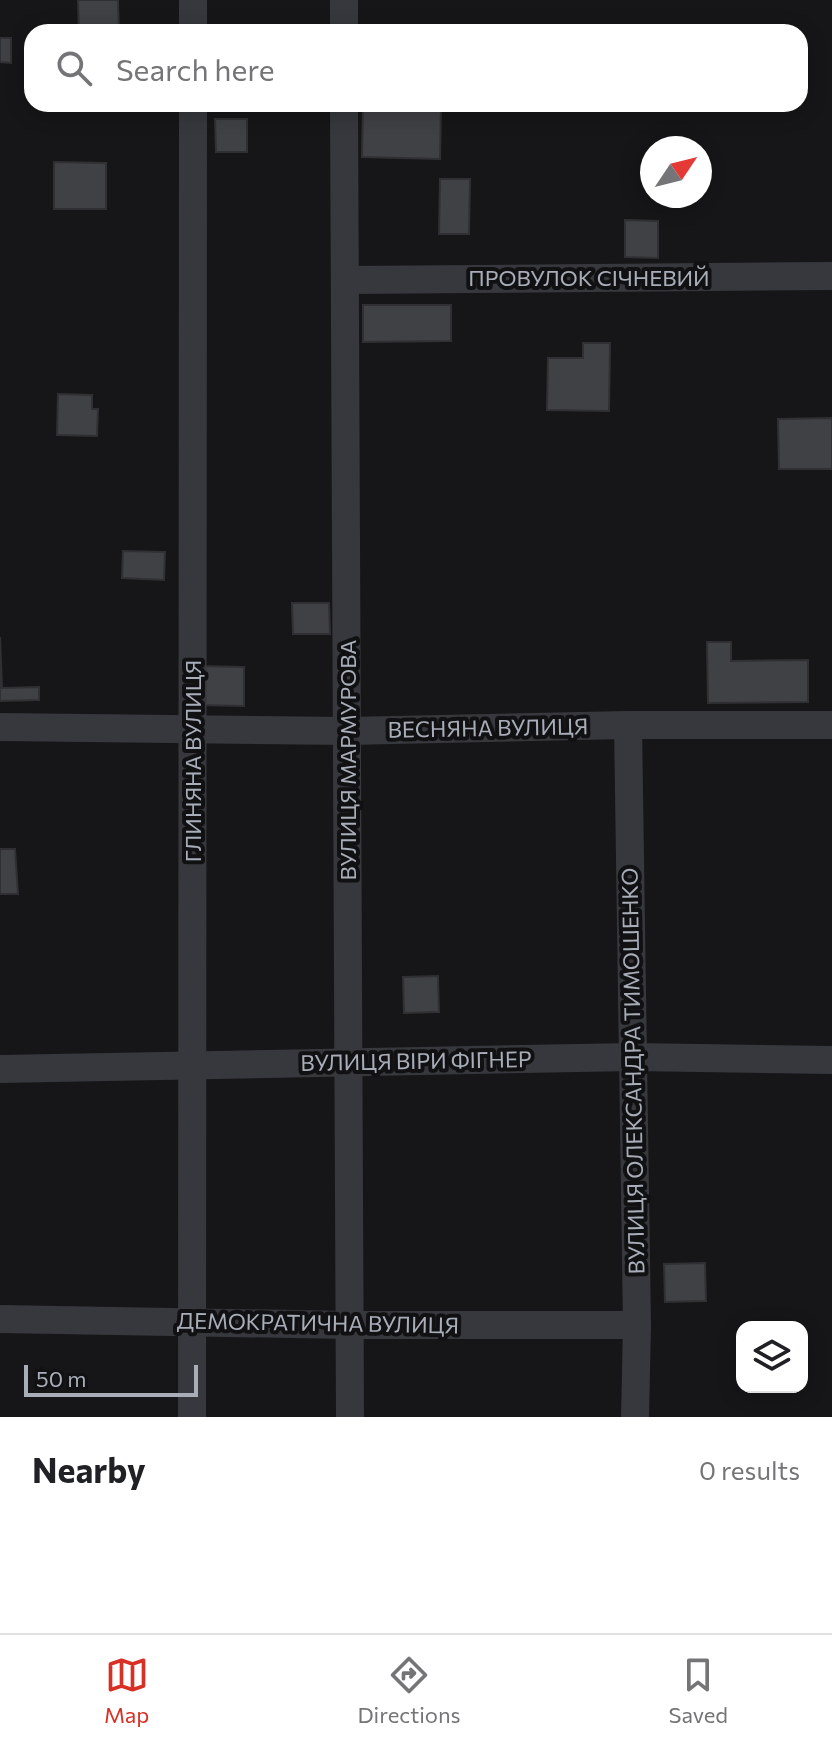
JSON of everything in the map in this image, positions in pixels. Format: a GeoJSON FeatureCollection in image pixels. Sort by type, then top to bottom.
{"type":"FeatureCollection","features":[{"type":"Feature","properties":{"kind":"street"},"geometry":{"type":"LineString","coordinates":[[193,0],[193,24]]}},
{"type":"Feature","properties":{"kind":"street"},"geometry":{"type":"LineString","coordinates":[[344,0],[344,24]]}},
{"type":"Feature","properties":{"kind":"street","name":"ГЛИНЯНА ВУЛИЦЯ"},"geometry":{"type":"LineString","coordinates":[[192,1417],[193,112]]}},
{"type":"Feature","properties":{"kind":"street","name":"ВУЛИЦЯ МАРМУРОВА"},"geometry":{"type":"LineString","coordinates":[[344,112],[350,1417]]}},
{"type":"Feature","properties":{"kind":"street","name":"ПРОВУЛОК СІЧНЕВИЙ"},"geometry":{"type":"LineString","coordinates":[[345,280],[832,276]]}},
{"type":"Feature","properties":{"kind":"street","name":"ВЕСНЯНА ВУЛИЦЯ"},"geometry":{"type":"LineString","coordinates":[[0,727],[348,731],[628,725],[832,725]]}},
{"type":"Feature","properties":{"kind":"street","name":"ВУЛИЦЯ ОЛЕКСАНДРА ТИМОШЕНКО"},"geometry":{"type":"LineString","coordinates":[[628,725],[637,1325],[635,1417]]}},
{"type":"Feature","properties":{"kind":"street","name":"ВУЛИЦЯ ВІРИ ФІГНЕР"},"geometry":{"type":"LineString","coordinates":[[0,1069],[633,1057],[832,1060]]}},
{"type":"Feature","properties":{"kind":"street","name":"ДЕМОКРАТИЧНА ВУЛИЦЯ"},"geometry":{"type":"LineString","coordinates":[[0,1319],[350,1325],[637,1325]]}},
{"type":"Feature","properties":{"kind":"building"},"geometry":{"type":"Polygon","coordinates":[[[78,0],[118,0],[119,24],[79,24],[78,0]]]}},
{"type":"Feature","properties":{"kind":"building"},"geometry":{"type":"Polygon","coordinates":[[[0,38],[11,38],[11,63],[0,62],[0,38]]]}},
{"type":"Feature","properties":{"kind":"building"},"geometry":{"type":"Polygon","coordinates":[[[363,112],[441,112],[440,159],[362,157],[363,112]]]}},
{"type":"Feature","properties":{"kind":"building"},"geometry":{"type":"Polygon","coordinates":[[[215,119],[247,119],[247,152],[216,152],[215,119]]]}},
{"type":"Feature","properties":{"kind":"building"},"geometry":{"type":"Polygon","coordinates":[[[54,162],[106,163],[106,209],[54,209],[54,162]]]}},
{"type":"Feature","properties":{"kind":"building"},"geometry":{"type":"Polygon","coordinates":[[[440,179],[470,179],[469,234],[439,234],[440,179]]]}},
{"type":"Feature","properties":{"kind":"building"},"geometry":{"type":"Polygon","coordinates":[[[625,220],[658,221],[658,258],[625,257],[625,220]]]}},
{"type":"Feature","properties":{"kind":"building"},"geometry":{"type":"Polygon","coordinates":[[[363,305],[451,305],[451,341],[363,342],[363,305]]]}},
{"type":"Feature","properties":{"kind":"building"},"geometry":{"type":"Polygon","coordinates":[[[583,343],[610,343],[609,411],[547,410],[548,358],[583,358],[583,343]]]}},
{"type":"Feature","properties":{"kind":"building"},"geometry":{"type":"Polygon","coordinates":[[[58,394],[92,395],[92,409],[98,409],[97,436],[57,435],[58,394]]]}},
{"type":"Feature","properties":{"kind":"building"},"geometry":{"type":"Polygon","coordinates":[[[832,418],[832,469],[779,469],[778,419],[832,418]]]}},
{"type":"Feature","properties":{"kind":"building"},"geometry":{"type":"Polygon","coordinates":[[[123,551],[165,552],[164,580],[122,578],[123,551]]]}},
{"type":"Feature","properties":{"kind":"building"},"geometry":{"type":"Polygon","coordinates":[[[292,603],[329,603],[330,634],[293,634],[292,603]]]}},
{"type":"Feature","properties":{"kind":"building"},"geometry":{"type":"Polygon","coordinates":[[[0,637],[2,688],[39,687],[39,700],[0,701],[0,637]]]}},
{"type":"Feature","properties":{"kind":"building"},"geometry":{"type":"Polygon","coordinates":[[[707,642],[731,642],[731,661],[808,660],[808,702],[708,703],[707,642]]]}},
{"type":"Feature","properties":{"kind":"building"},"geometry":{"type":"Polygon","coordinates":[[[198,666],[244,667],[244,706],[197,705],[198,666]]]}},
{"type":"Feature","properties":{"kind":"building"},"geometry":{"type":"Polygon","coordinates":[[[0,849],[15,849],[18,894],[0,894],[0,849]]]}},
{"type":"Feature","properties":{"kind":"building"},"geometry":{"type":"Polygon","coordinates":[[[438,976],[439,1012],[404,1013],[403,977],[438,976]]]}},
{"type":"Feature","properties":{"kind":"building"},"geometry":{"type":"Polygon","coordinates":[[[705,1263],[706,1301],[665,1302],[664,1264],[705,1263]]]}}]}
